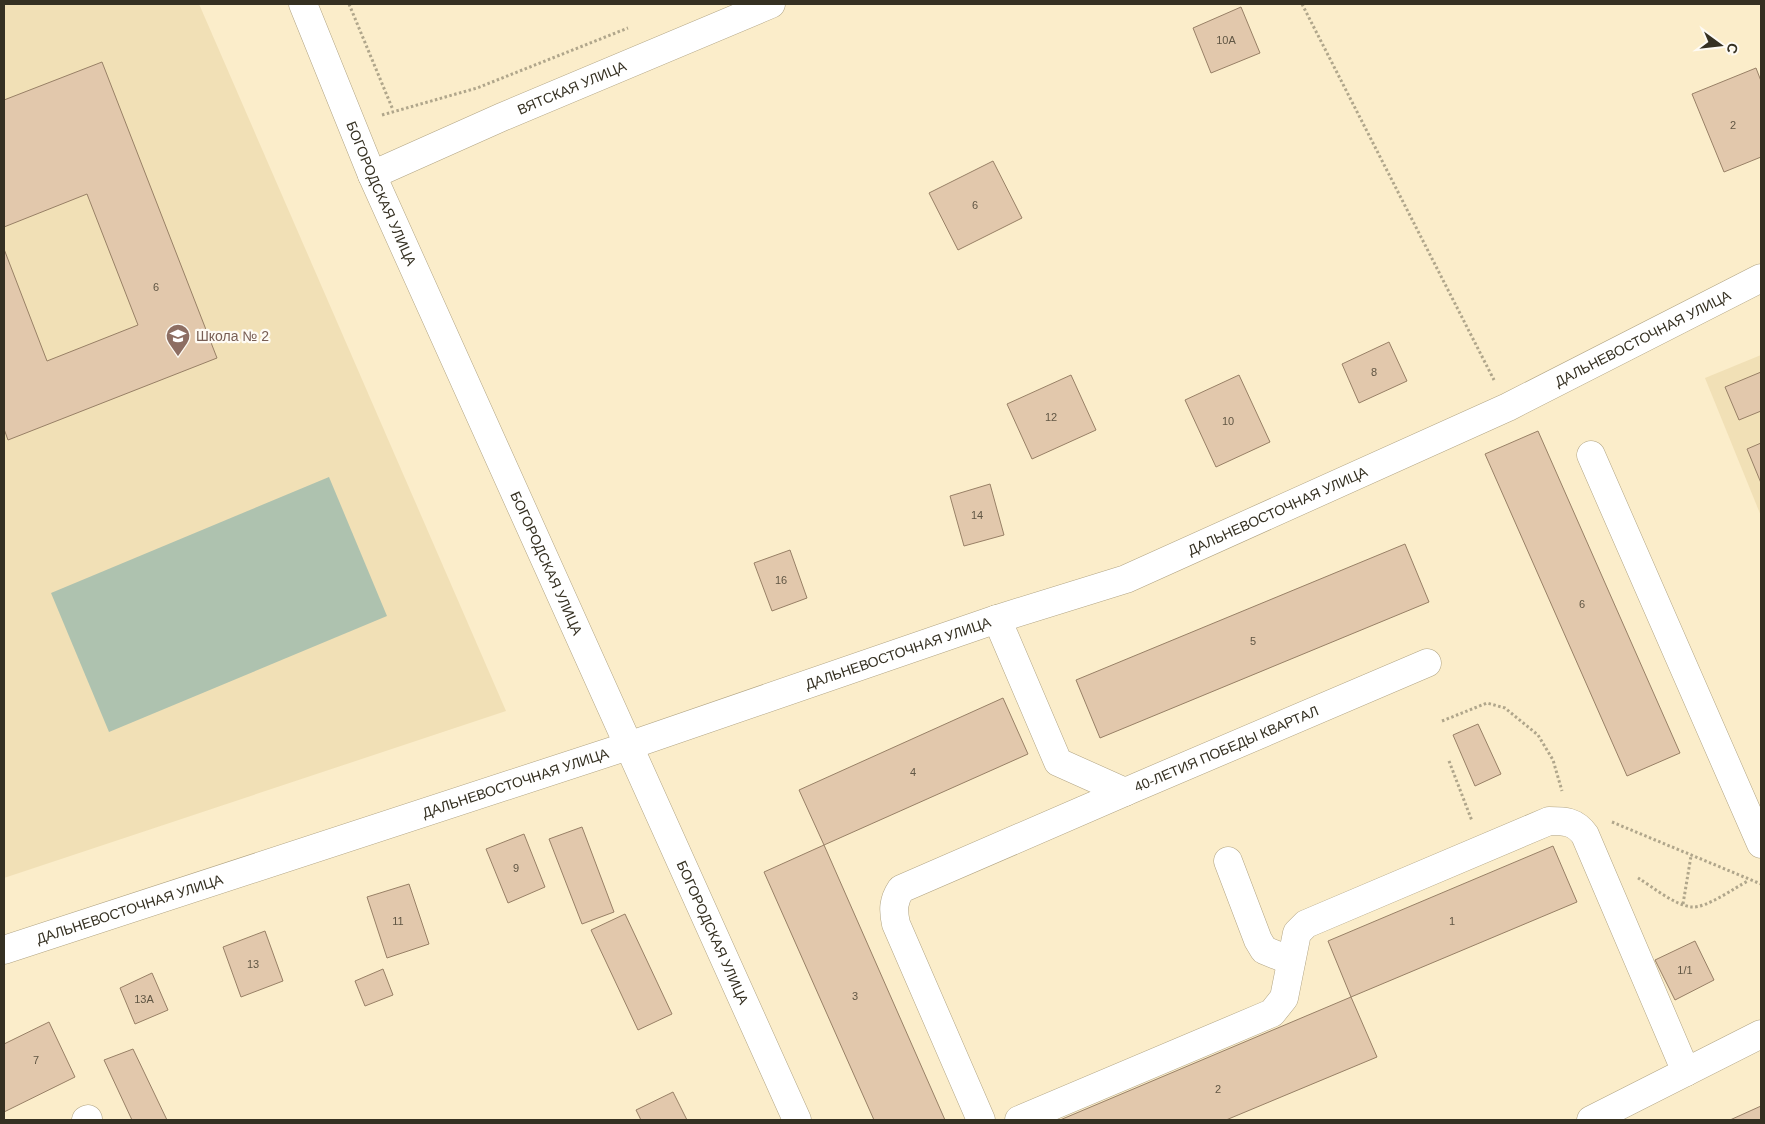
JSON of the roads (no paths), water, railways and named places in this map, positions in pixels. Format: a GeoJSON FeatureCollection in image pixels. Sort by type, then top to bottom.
{"type":"FeatureCollection","features":[{"type":"Feature","properties":{"kind":"street","name":"БОГОРОДСКАЯ УЛИЦА"},"geometry":{"type":"LineString","coordinates":[[302,4],[372,175],[797,1120]]}},
{"type":"Feature","properties":{"kind":"street","name":"ВЯТСКАЯ УЛИЦА"},"geometry":{"type":"LineString","coordinates":[[372,175],[502,117],[770,4]]}},
{"type":"Feature","properties":{"kind":"street","name":"ДАЛЬНЕВОСТОЧНАЯ УЛИЦА"},"geometry":{"type":"LineString","coordinates":[[4,950],[628,746],[997,619],[1126,579],[1508,407],[1761,278]]}},
{"type":"Feature","properties":{"kind":"street"},"geometry":{"type":"LineString","coordinates":[[1591,455],[1761,844]]}},
{"type":"Feature","properties":{"kind":"street","name":"40-ЛЕТИЯ ПОБЕДЫ КВАРТАЛ"},"geometry":{"type":"LineString","coordinates":[[997,619],[1058,762],[1125,792],[1427,664]]}},
{"type":"Feature","properties":{"kind":"street"},"geometry":{"type":"LineString","coordinates":[[981,1120],[896,924],[893,913],[896,897],[901,889],[1125,792]]}},
{"type":"Feature","properties":{"kind":"street"},"geometry":{"type":"LineString","coordinates":[[1019,1120],[1272,1013],[1284,998],[1297,933],[1306,924],[1548,821],[1571,822],[1578,826],[1585,835],[1686,1072]]}},
{"type":"Feature","properties":{"kind":"street"},"geometry":{"type":"LineString","coordinates":[[1228,861],[1258,940],[1264,950],[1291,961]]}},
{"type":"Feature","properties":{"kind":"street"},"geometry":{"type":"LineString","coordinates":[[1591,1120],[1761,1034]]}},
{"type":"Feature","properties":{"kind":"place","name":"Школа № 2"},"geometry":{"type":"Point","coordinates":[178,357]}}]}
